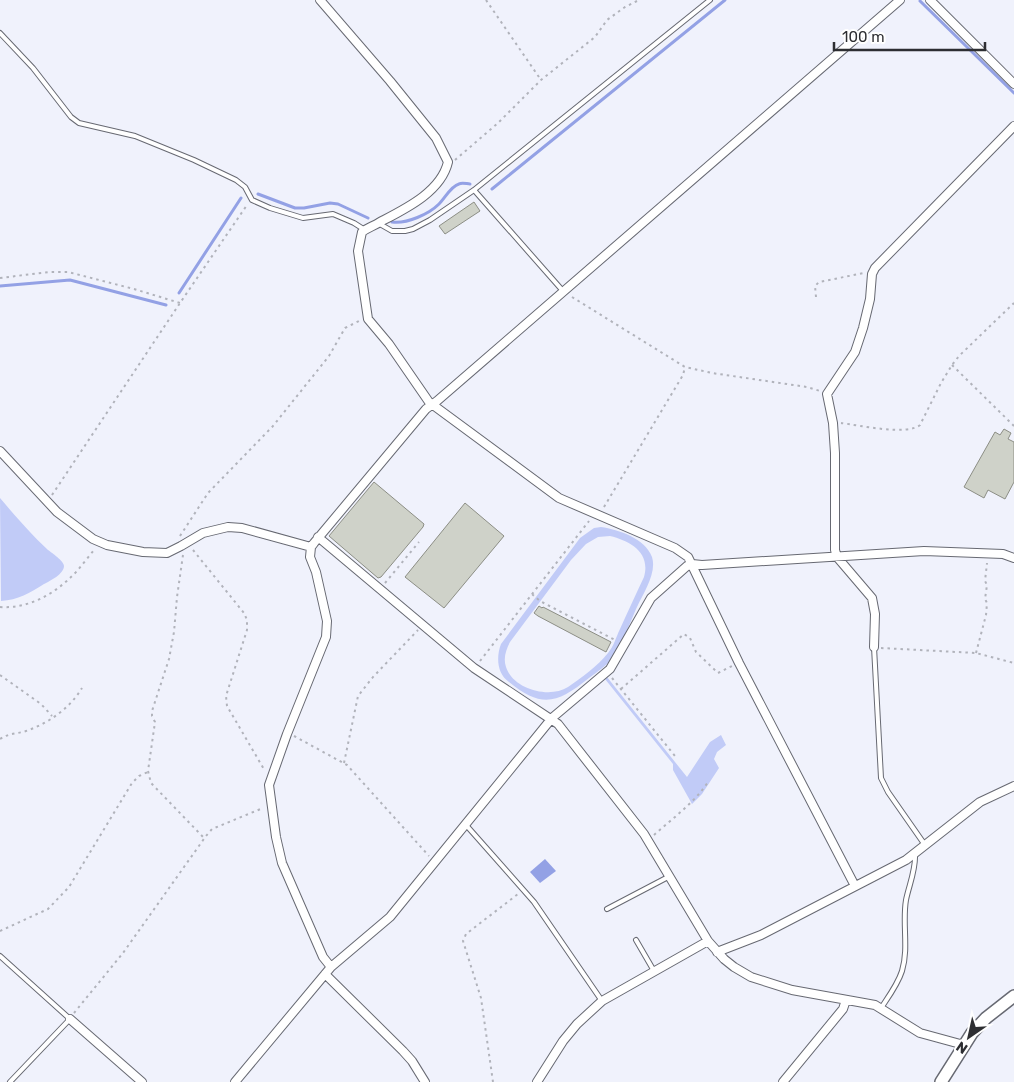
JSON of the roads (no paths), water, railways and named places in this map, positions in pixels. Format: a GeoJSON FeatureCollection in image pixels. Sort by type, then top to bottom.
{"type":"FeatureCollection","features":[{"type":"Feature","properties":{"kind":"main road"},"geometry":{"type":"LineString","coordinates":[[941,1082],[979,1025],[1014,996]]}},
{"type":"Feature","properties":{"kind":"street"},"geometry":{"type":"LineString","coordinates":[[320,0],[436,138],[448,162],[443,176],[424,196],[365,230],[360,237],[358,251],[368,319],[389,344],[432,404],[547,491],[572,506],[675,548],[688,557],[739,663],[855,886]]}},
{"type":"Feature","properties":{"kind":"street"},"geometry":{"type":"LineString","coordinates":[[331,967],[323,957],[282,863],[269,785],[271,775],[326,637],[327,628],[318,581],[310,557],[311,547],[426,409],[900,0]]}},
{"type":"Feature","properties":{"kind":"street"},"geometry":{"type":"LineString","coordinates":[[930,0],[1014,84]]}},
{"type":"Feature","properties":{"kind":"street"},"geometry":{"type":"LineString","coordinates":[[874,647],[875,614],[872,598],[837,557],[835,550],[836,478],[833,423],[827,394],[855,352],[870,299],[870,283],[874,271],[1014,126]]}},
{"type":"Feature","properties":{"kind":"street"},"geometry":{"type":"LineString","coordinates":[[0,451],[57,512],[98,542],[121,549],[167,553],[203,533],[228,527],[242,528],[311,547]]}},
{"type":"Feature","properties":{"kind":"street"},"geometry":{"type":"LineString","coordinates":[[318,537],[474,668],[552,718],[558,724],[648,840],[708,941],[734,967],[751,977],[792,990],[881,1008],[920,1033],[964,1045]]}},
{"type":"Feature","properties":{"kind":"street"},"geometry":{"type":"LineString","coordinates":[[235,1082],[331,967],[390,917],[552,718],[614,664],[639,616],[651,598],[681,570],[692,564],[702,565],[924,551],[1003,554],[1014,558]]}},
{"type":"Feature","properties":{"kind":"street"},"geometry":{"type":"LineString","coordinates":[[717,952],[761,935],[915,854],[980,802],[1014,786]]}},
{"type":"Feature","properties":{"kind":"street"},"geometry":{"type":"LineString","coordinates":[[537,1082],[563,1040],[602,1001],[708,941]]}},
{"type":"Feature","properties":{"kind":"street"},"geometry":{"type":"LineString","coordinates":[[325,974],[403,1051],[412,1061],[425,1082]]}},
{"type":"Feature","properties":{"kind":"street"},"geometry":{"type":"LineString","coordinates":[[783,1082],[843,1010],[846,1000]]}},
{"type":"Feature","properties":{"kind":"street"},"geometry":{"type":"LineString","coordinates":[[70,1019],[142,1082]]}},
{"type":"Feature","properties":{"kind":"lane"},"geometry":{"type":"LineString","coordinates":[[378,223],[392,231],[413,229],[430,220],[474,190],[710,0]]}},
{"type":"Feature","properties":{"kind":"lane"},"geometry":{"type":"LineString","coordinates":[[0,33],[33,68],[76,121],[135,136],[194,160],[241,183],[252,200],[270,208],[297,217],[326,214],[337,215],[365,230]]}},
{"type":"Feature","properties":{"kind":"lane"},"geometry":{"type":"LineString","coordinates":[[474,190],[563,291]]}},
{"type":"Feature","properties":{"kind":"lane"},"geometry":{"type":"LineString","coordinates":[[874,647],[881,778],[888,792],[925,845]]}},
{"type":"Feature","properties":{"kind":"lane"},"geometry":{"type":"LineString","coordinates":[[466,825],[534,902],[602,1001]]}},
{"type":"Feature","properties":{"kind":"lane"},"geometry":{"type":"LineString","coordinates":[[881,1008],[896,986],[905,958],[906,902],[915,863],[915,854]]}},
{"type":"Feature","properties":{"kind":"lane"},"geometry":{"type":"LineString","coordinates":[[608,909],[670,876]]}},
{"type":"Feature","properties":{"kind":"lane"},"geometry":{"type":"LineString","coordinates":[[636,940],[654,972]]}},
{"type":"Feature","properties":{"kind":"lane"},"geometry":{"type":"LineString","coordinates":[[0,956],[70,1019],[10,1082]]}},
{"type":"Feature","properties":{"kind":"waterway"},"geometry":{"type":"LineString","coordinates":[[492,189],[725,0]]}},
{"type":"Feature","properties":{"kind":"waterway"},"geometry":{"type":"LineString","coordinates":[[920,1],[1014,93]]}},
{"type":"Feature","properties":{"kind":"waterway"},"geometry":{"type":"LineString","coordinates":[[392,222],[411,220],[424,215],[435,208],[456,185],[462,183],[470,184]]}},
{"type":"Feature","properties":{"kind":"waterway"},"geometry":{"type":"LineString","coordinates":[[258,194],[295,208],[330,203],[338,204],[368,218]]}},
{"type":"Feature","properties":{"kind":"waterway"},"geometry":{"type":"LineString","coordinates":[[179,293],[241,198]]}},
{"type":"Feature","properties":{"kind":"waterway"},"geometry":{"type":"LineString","coordinates":[[0,286],[70,280],[166,305]]}}]}
